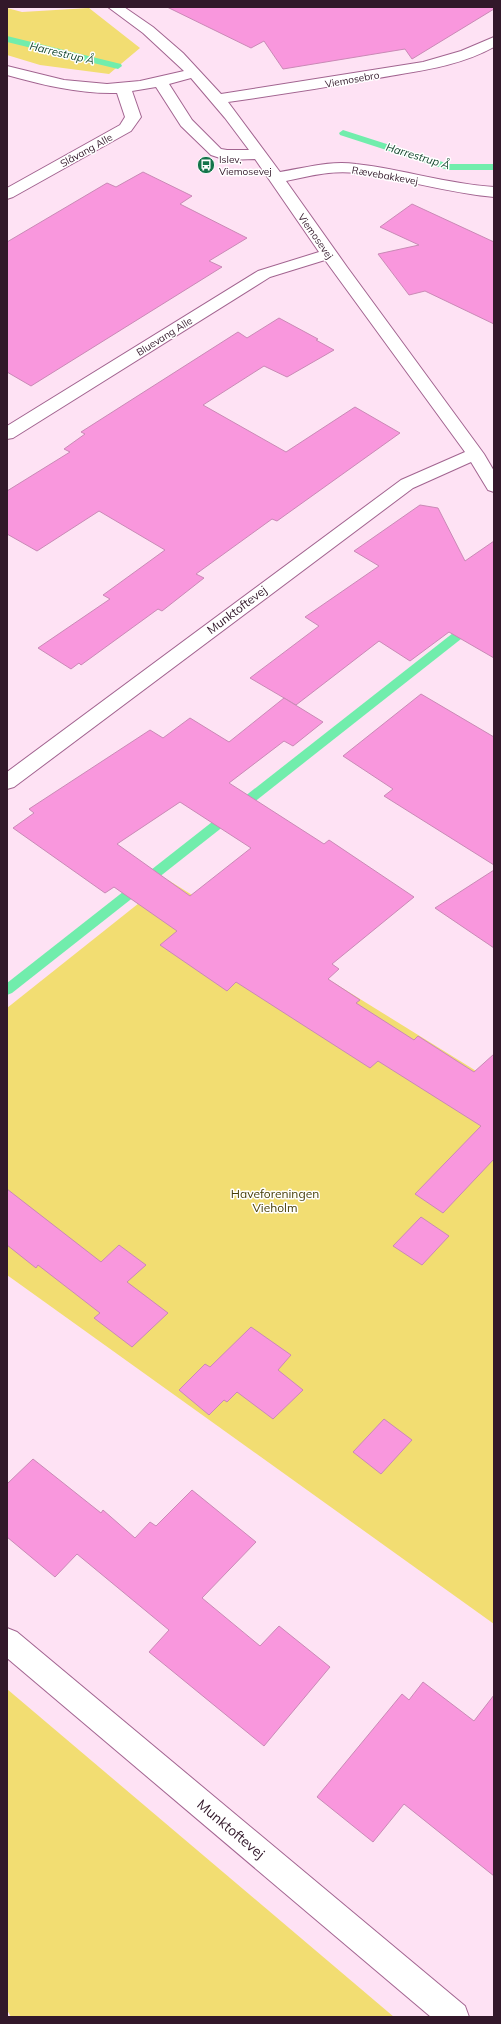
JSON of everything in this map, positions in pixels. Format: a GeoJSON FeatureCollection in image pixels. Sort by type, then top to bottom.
{"type":"FeatureCollection","features":[{"type":"Feature","properties":{"kind":"street","name":"Viemosevej"},"geometry":{"type":"LineString","coordinates":[[116,7],[163,42],[219,99],[329,254],[475,454],[494,486]]}},
{"type":"Feature","properties":{"kind":"street","name":"Viemosebro"},"geometry":{"type":"LineString","coordinates":[[219,99],[341,81],[451,61],[490,47]]}},
{"type":"Feature","properties":{"kind":"street"},"geometry":{"type":"LineString","coordinates":[[7,70],[45,81],[82,88],[123,88],[194,72]]}},
{"type":"Feature","properties":{"kind":"street"},"geometry":{"type":"LineString","coordinates":[[159,80],[186,123],[216,152],[226,154],[259,154]]}},
{"type":"Feature","properties":{"kind":"street","name":"Slåvang Alle"},"geometry":{"type":"LineString","coordinates":[[7,194],[126,128],[133,117],[123,88]]}},
{"type":"Feature","properties":{"kind":"street","name":"Rævebakkevej"},"geometry":{"type":"LineString","coordinates":[[275,178],[329,168],[355,168],[466,190],[494,192]]}},
{"type":"Feature","properties":{"kind":"street","name":"Bluevang Alle"},"geometry":{"type":"LineString","coordinates":[[7,434],[264,274],[329,254]]}},
{"type":"Feature","properties":{"kind":"street","name":"Munktoftevej"},"geometry":{"type":"LineString","coordinates":[[7,782],[406,484],[475,454]]}},
{"type":"Feature","properties":{"kind":"street","name":"Munktoftevej"},"geometry":{"type":"LineString","coordinates":[[7,1641],[454,2017]]}},
{"type":"Feature","properties":{"kind":"green space"},"geometry":{"type":"Polygon","coordinates":[[[7,8],[22,12],[89,8],[140,48],[109,74],[40,65],[7,55],[7,8]]]}},
{"type":"Feature","properties":{"kind":"green space","name":"Haveforeningen Vieholm"},"geometry":{"type":"Polygon","coordinates":[[[168,880],[494,1082],[494,1624],[7,1275],[7,1008],[168,880]]]}},
{"type":"Feature","properties":{"kind":"green space"},"geometry":{"type":"Polygon","coordinates":[[[7,1689],[394,2017],[11,2017],[7,2010],[7,1689]]]}},
{"type":"Feature","properties":{"kind":"building"},"geometry":{"type":"Polygon","coordinates":[[[167,7],[494,7],[494,9],[412,59],[405,49],[283,69],[264,41],[251,48],[167,7]]]}},
{"type":"Feature","properties":{"kind":"building"},"geometry":{"type":"Polygon","coordinates":[[[143,172],[192,196],[180,204],[247,238],[209,261],[222,267],[31,386],[7,372],[7,242],[107,183],[116,187],[143,172]]]}},
{"type":"Feature","properties":{"kind":"building"},"geometry":{"type":"Polygon","coordinates":[[[412,204],[494,242],[494,324],[425,291],[409,295],[378,254],[419,245],[380,227],[412,204]]]}},
{"type":"Feature","properties":{"kind":"building"},"geometry":{"type":"Polygon","coordinates":[[[279,318],[318,339],[316,340],[334,350],[287,377],[264,366],[203,405],[286,452],[355,407],[400,433],[277,521],[272,519],[196,574],[204,578],[162,611],[158,609],[81,665],[79,663],[71,669],[38,648],[110,599],[103,595],[165,550],[99,511],[37,551],[7,534],[7,491],[70,452],[64,449],[85,434],[81,432],[238,332],[247,338],[279,318]]]}},
{"type":"Feature","properties":{"kind":"building"},"geometry":{"type":"Polygon","coordinates":[[[420,505],[438,508],[465,561],[494,541],[494,658],[449,632],[410,661],[379,641],[296,705],[250,678],[319,626],[305,617],[379,566],[354,551],[420,505]]]}},
{"type":"Feature","properties":{"kind":"building"},"geometry":{"type":"Polygon","coordinates":[[[421,694],[494,737],[494,865],[384,796],[393,789],[343,756],[421,694]]]}},
{"type":"Feature","properties":{"kind":"building"},"geometry":{"type":"Polygon","coordinates":[[[284,698],[323,722],[293,746],[284,741],[229,783],[324,844],[329,840],[414,897],[332,964],[339,969],[328,979],[360,1000],[356,1003],[414,1040],[418,1036],[474,1072],[494,1054],[494,1159],[443,1213],[415,1194],[481,1126],[378,1061],[370,1068],[236,982],[227,991],[160,945],[177,931],[114,887],[105,893],[13,828],[34,813],[29,809],[150,730],[163,738],[190,718],[229,742],[284,698]],[[180,802],[117,844],[190,896],[251,848],[180,802]]]}},
{"type":"Feature","properties":{"kind":"building"},"geometry":{"type":"Polygon","coordinates":[[[494,870],[494,948],[435,908],[494,870]]]}},
{"type":"Feature","properties":{"kind":"building"},"geometry":{"type":"Polygon","coordinates":[[[7,1189],[101,1262],[119,1245],[146,1265],[127,1282],[168,1313],[132,1347],[94,1318],[100,1313],[38,1265],[36,1268],[7,1245],[7,1189]]]}},
{"type":"Feature","properties":{"kind":"building"},"geometry":{"type":"Polygon","coordinates":[[[421,1217],[449,1236],[422,1265],[393,1246],[421,1217]]]}},
{"type":"Feature","properties":{"kind":"building"},"geometry":{"type":"Polygon","coordinates":[[[251,1327],[291,1355],[278,1370],[303,1390],[273,1419],[237,1392],[227,1402],[224,1400],[209,1415],[179,1390],[205,1364],[210,1367],[251,1327]]]}},
{"type":"Feature","properties":{"kind":"building"},"geometry":{"type":"Polygon","coordinates":[[[384,1419],[412,1440],[381,1474],[353,1452],[384,1419]]]}},
{"type":"Feature","properties":{"kind":"building"},"geometry":{"type":"Polygon","coordinates":[[[33,1459],[101,1513],[103,1510],[135,1538],[150,1522],[156,1526],[192,1490],[256,1542],[202,1598],[260,1646],[279,1626],[330,1667],[264,1746],[149,1652],[169,1630],[77,1554],[55,1577],[7,1537],[7,1484],[33,1459]]]}},
{"type":"Feature","properties":{"kind":"building"},"geometry":{"type":"Polygon","coordinates":[[[423,1682],[474,1721],[494,1695],[494,1876],[404,1804],[373,1842],[317,1797],[402,1694],[409,1700],[423,1682]]]}},
{"type":"Feature","properties":{"kind":"waterway","name":"Harrestrup Å"},"geometry":{"type":"LineString","coordinates":[[7,39],[118,66]]}},
{"type":"Feature","properties":{"kind":"waterway","name":"Harrestrup Å"},"geometry":{"type":"LineString","coordinates":[[343,133],[448,167],[494,167]]}},
{"type":"Feature","properties":{"kind":"waterway"},"geometry":{"type":"LineString","coordinates":[[7,990],[494,607]]}},
{"type":"Feature","properties":{"kind":"place","name":"Islev, Viemosevej"},"geometry":{"type":"Point","coordinates":[206,165]}}]}
